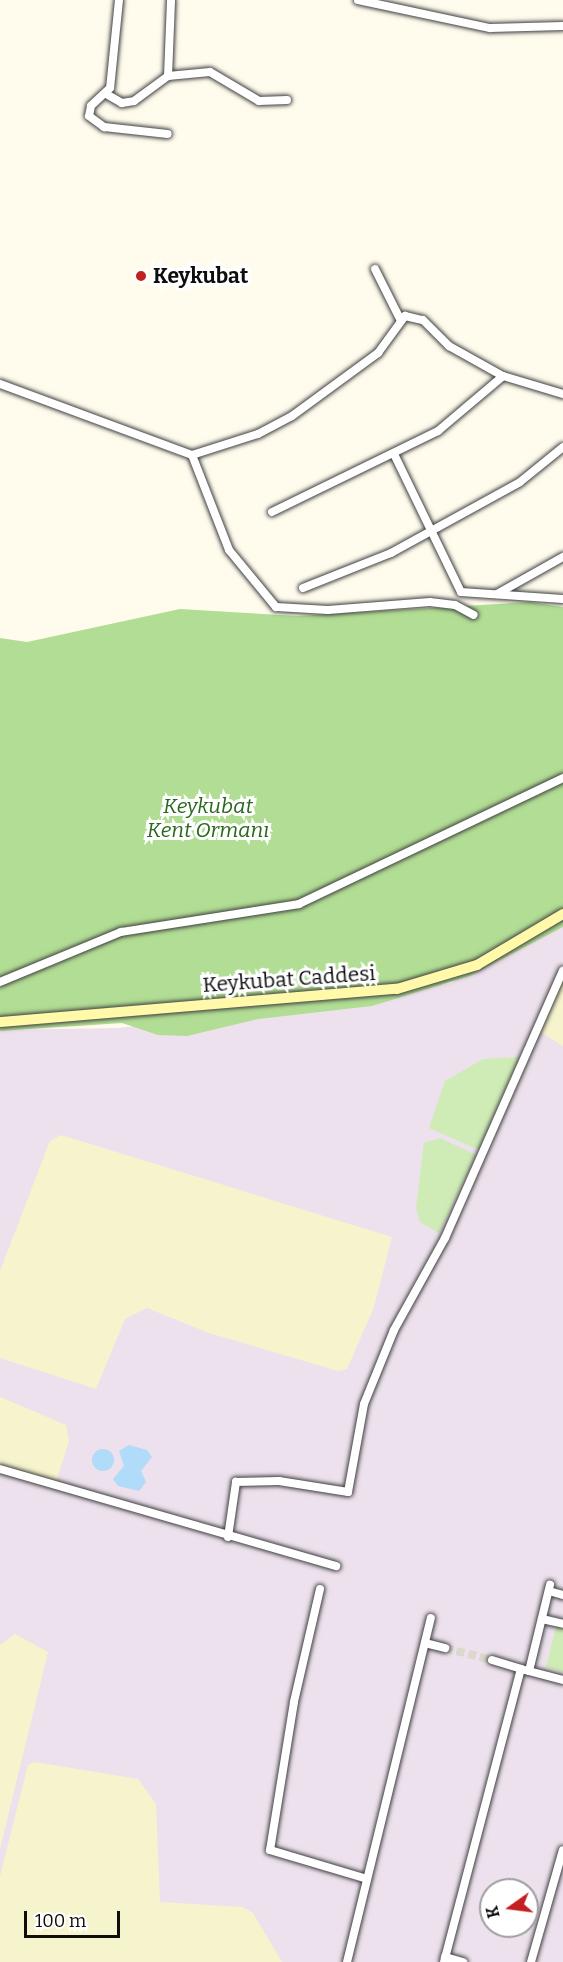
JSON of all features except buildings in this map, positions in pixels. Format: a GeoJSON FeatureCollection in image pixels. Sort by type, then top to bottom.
{"type":"FeatureCollection","features":[{"type":"Feature","properties":{"kind":"street"},"geometry":{"type":"LineString","coordinates":[[119,0],[119,42],[108,94],[90,109],[96,123],[168,134]]}},
{"type":"Feature","properties":{"kind":"street"},"geometry":{"type":"LineString","coordinates":[[168,76],[171,0]]}},
{"type":"Feature","properties":{"kind":"street"},"geometry":{"type":"LineString","coordinates":[[358,0],[490,28],[563,26]]}},
{"type":"Feature","properties":{"kind":"street"},"geometry":{"type":"LineString","coordinates":[[108,94],[122,102],[135,101],[168,76],[210,72],[259,101],[287,100]]}},
{"type":"Feature","properties":{"kind":"street"},"geometry":{"type":"LineString","coordinates":[[375,269],[399,319]]}},
{"type":"Feature","properties":{"kind":"street"},"geometry":{"type":"LineString","coordinates":[[399,319],[420,318],[449,346],[503,376],[563,394]]}},
{"type":"Feature","properties":{"kind":"street"},"geometry":{"type":"LineString","coordinates":[[0,384],[192,455],[258,434],[292,416],[378,353],[399,319]]}},
{"type":"Feature","properties":{"kind":"street"},"geometry":{"type":"LineString","coordinates":[[272,512],[394,454],[452,422],[503,376]]}},
{"type":"Feature","properties":{"kind":"street"},"geometry":{"type":"LineString","coordinates":[[303,588],[354,570],[520,482],[563,447]]}},
{"type":"Feature","properties":{"kind":"street"},"geometry":{"type":"LineString","coordinates":[[394,454],[433,529],[459,591],[493,596],[563,599]]}},
{"type":"Feature","properties":{"kind":"street"},"geometry":{"type":"LineString","coordinates":[[192,455],[229,550],[272,605],[328,610],[430,602],[455,605],[474,615]]}},
{"type":"Feature","properties":{"kind":"street"},"geometry":{"type":"LineString","coordinates":[[493,596],[563,557]]}},
{"type":"Feature","properties":{"kind":"street"},"geometry":{"type":"LineString","coordinates":[[0,982],[121,932],[299,904],[563,778]]}},
{"type":"Feature","properties":{"kind":"street","name":"Keykubat Caddesi"},"geometry":{"type":"LineString","coordinates":[[0,1022],[397,989],[477,965],[563,914]]}},
{"type":"Feature","properties":{"kind":"street"},"geometry":{"type":"LineString","coordinates":[[228,1537],[236,1482],[279,1481],[348,1492],[364,1404],[394,1330],[445,1238],[563,972]]}},
{"type":"Feature","properties":{"kind":"street"},"geometry":{"type":"LineString","coordinates":[[0,1469],[228,1537],[336,1566]]}},
{"type":"Feature","properties":{"kind":"street"},"geometry":{"type":"LineString","coordinates":[[463,1962],[444,1960],[550,1588],[563,1595]]}},
{"type":"Feature","properties":{"kind":"street"},"geometry":{"type":"LineString","coordinates":[[320,1589],[294,1702],[270,1850],[367,1879]]}},
{"type":"Feature","properties":{"kind":"street"},"geometry":{"type":"LineString","coordinates":[[347,1962],[431,1618]]}},
{"type":"Feature","properties":{"kind":"street"},"geometry":{"type":"LineString","coordinates":[[542,1618],[563,1624]]}},
{"type":"Feature","properties":{"kind":"street"},"geometry":{"type":"LineString","coordinates":[[425,1643],[445,1648]]}},
{"type":"Feature","properties":{"kind":"street"},"geometry":{"type":"LineString","coordinates":[[492,1660],[563,1680]]}},
{"type":"Feature","properties":{"kind":"street"},"geometry":{"type":"LineString","coordinates":[[531,1962],[563,1850]]}},
{"type":"Feature","properties":{"kind":"shaded area"},"geometry":{"type":"Polygon","coordinates":[[[563,927],[563,1962],[0,1962],[0,1030],[117,1028],[286,1011],[451,983],[563,927]]]}},
{"type":"Feature","properties":{"kind":"shaded area"},"geometry":{"type":"Polygon","coordinates":[[[563,979],[563,1046],[539,1031],[563,979]]]}},
{"type":"Feature","properties":{"kind":"shaded area"},"geometry":{"type":"Polygon","coordinates":[[[61,1135],[392,1237],[374,1307],[347,1369],[338,1371],[209,1333],[147,1308],[125,1319],[96,1389],[0,1358],[0,1271],[50,1141],[61,1135]]]}},
{"type":"Feature","properties":{"kind":"shaded area"},"geometry":{"type":"Polygon","coordinates":[[[0,1397],[66,1425],[69,1441],[56,1482],[0,1465],[0,1397]]]}},
{"type":"Feature","properties":{"kind":"shaded area"},"geometry":{"type":"Polygon","coordinates":[[[15,1634],[48,1652],[0,1849],[0,1645],[15,1634]]]}},
{"type":"Feature","properties":{"kind":"shaded area"},"geometry":{"type":"Polygon","coordinates":[[[34,1762],[138,1779],[156,1804],[160,1902],[242,1907],[253,1913],[282,1962],[0,1962],[0,1876],[28,1765],[34,1762]]]}},
{"type":"Feature","properties":{"kind":"green space","name":"Keykubat Kent Ormanı"},"geometry":{"type":"Polygon","coordinates":[[[529,602],[563,607],[563,927],[470,976],[372,1006],[258,1019],[187,1036],[158,1035],[122,1023],[0,1031],[0,638],[27,642],[180,609],[298,616],[529,602]]]}},
{"type":"Feature","properties":{"kind":"green space"},"geometry":{"type":"Polygon","coordinates":[[[520,1057],[479,1150],[429,1128],[445,1081],[483,1059],[520,1057]]]}},
{"type":"Feature","properties":{"kind":"green space"},"geometry":{"type":"Polygon","coordinates":[[[440,1138],[476,1155],[439,1233],[420,1222],[416,1208],[424,1143],[440,1138]]]}},
{"type":"Feature","properties":{"kind":"green space"},"geometry":{"type":"Polygon","coordinates":[[[557,1624],[563,1626],[563,1672],[546,1667],[557,1624]]]}},
{"type":"Feature","properties":{"kind":"water"},"geometry":{"type":"Polygon","coordinates":[[[129,1445],[147,1450],[152,1457],[141,1471],[146,1482],[139,1491],[118,1486],[113,1479],[124,1466],[119,1451],[129,1445]]]}},
{"type":"Feature","properties":{"kind":"water"},"geometry":{"type":"Polygon","coordinates":[[[103,1449],[111,1452],[114,1460],[111,1468],[103,1471],[95,1468],[92,1460],[95,1452],[103,1449]]]}},
{"type":"Feature","properties":{"kind":"tunnel"},"geometry":{"type":"LineString","coordinates":[[445,1648],[492,1660]]}},
{"type":"Feature","properties":{"kind":"place","name":"Keykubat"},"geometry":{"type":"Point","coordinates":[141,276]}}]}
